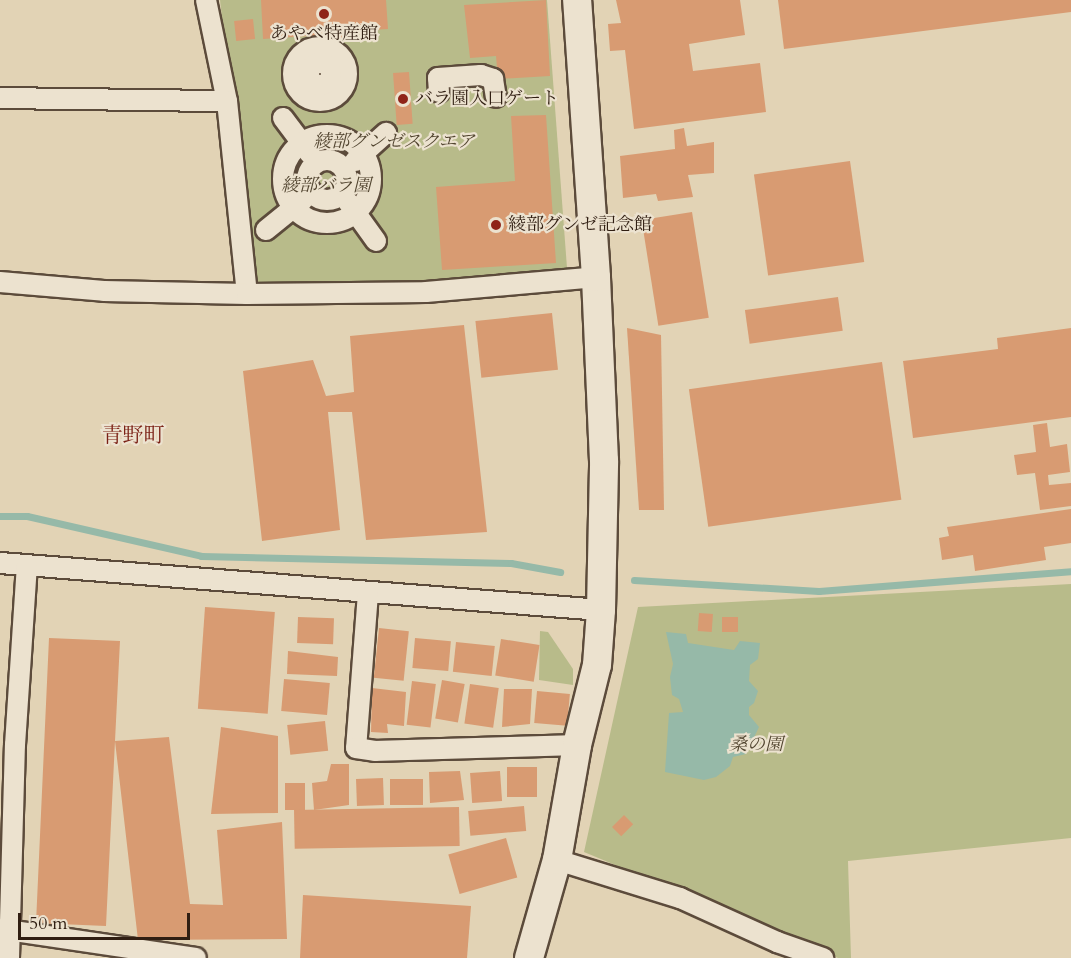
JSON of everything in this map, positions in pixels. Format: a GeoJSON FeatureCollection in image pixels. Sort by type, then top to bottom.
{"type":"FeatureCollection","features":[{"type":"Feature","properties":{"kind":"street"},"geometry":{"type":"LineString","coordinates":[[206,0],[227,101],[247,294]]}},
{"type":"Feature","properties":{"kind":"street"},"geometry":{"type":"LineString","coordinates":[[529,958],[557,860],[577,745],[597,665],[601,610],[604,460],[596,277],[577,0]]}},
{"type":"Feature","properties":{"kind":"street"},"geometry":{"type":"LineString","coordinates":[[439,92],[438,78],[481,75],[493,79],[496,97]]}},
{"type":"Feature","properties":{"kind":"street"},"geometry":{"type":"LineString","coordinates":[[0,98],[227,101]]}},
{"type":"Feature","properties":{"kind":"street"},"geometry":{"type":"LineString","coordinates":[[283,118],[317,163]]}},
{"type":"Feature","properties":{"kind":"street"},"geometry":{"type":"LineString","coordinates":[[345,171],[386,134]]}},
{"type":"Feature","properties":{"kind":"street"},"geometry":{"type":"LineString","coordinates":[[319,135],[334,135],[348,140],[363,153],[372,176],[370,190],[355,213],[327,224],[313,221],[293,207],[284,190],[283,176],[286,162],[301,143],[319,135]]}},
{"type":"Feature","properties":{"kind":"street"},"geometry":{"type":"LineString","coordinates":[[336,162],[345,171],[347,183],[341,194],[323,199],[312,192],[308,180],[317,163],[336,162]]}},
{"type":"Feature","properties":{"kind":"street"},"geometry":{"type":"LineString","coordinates":[[266,230],[312,192]]}},
{"type":"Feature","properties":{"kind":"street"},"geometry":{"type":"LineString","coordinates":[[341,194],[376,242]]}},
{"type":"Feature","properties":{"kind":"street"},"geometry":{"type":"LineString","coordinates":[[0,282],[104,291],[247,294],[426,292],[596,277]]}},
{"type":"Feature","properties":{"kind":"street"},"geometry":{"type":"LineString","coordinates":[[0,563],[601,610]]}},
{"type":"Feature","properties":{"kind":"street"},"geometry":{"type":"LineString","coordinates":[[9,958],[5,929],[7,745],[27,565]]}},
{"type":"Feature","properties":{"kind":"street"},"geometry":{"type":"LineString","coordinates":[[368,593],[356,748],[375,751],[577,745]]}},
{"type":"Feature","properties":{"kind":"street"},"geometry":{"type":"LineString","coordinates":[[557,860],[680,898],[786,945],[823,958]]}},
{"type":"Feature","properties":{"kind":"street"},"geometry":{"type":"LineString","coordinates":[[5,929],[196,958]]}},
{"type":"Feature","properties":{"kind":"street"},"geometry":{"type":"LineString","coordinates":[[769,958],[786,945]]}},
{"type":"Feature","properties":{"kind":"green space","name":"綾部グンゼスクエア"},"geometry":{"type":"Polygon","coordinates":[[[220,0],[547,0],[567,268],[392,283],[257,283],[248,247],[220,0]]]}},
{"type":"Feature","properties":{"kind":"green space","name":"桑の園"},"geometry":{"type":"Polygon","coordinates":[[[1071,584],[1071,838],[848,861],[851,958],[838,958],[584,852],[638,607],[1071,584]]]}},
{"type":"Feature","properties":{"kind":"green space"},"geometry":{"type":"Polygon","coordinates":[[[540,631],[548,632],[573,669],[573,685],[539,680],[540,631]]]}},
{"type":"Feature","properties":{"kind":"shaded area"},"geometry":{"type":"Polygon","coordinates":[[[666,632],[686,634],[688,643],[734,650],[740,641],[760,643],[758,659],[750,665],[749,681],[758,691],[754,703],[749,707],[749,715],[759,727],[746,754],[733,757],[730,766],[716,777],[704,780],[665,772],[669,713],[683,712],[679,699],[672,695],[670,677],[673,664],[666,632]]]}},
{"type":"Feature","properties":{"kind":"building","name":"あやべ特産館"},"geometry":{"type":"Polygon","coordinates":[[[261,0],[386,0],[388,29],[354,31],[355,41],[308,44],[308,36],[263,39],[261,0]]]}},
{"type":"Feature","properties":{"kind":"building"},"geometry":{"type":"Polygon","coordinates":[[[546,0],[550,76],[498,79],[496,56],[470,58],[464,5],[546,0]]]}},
{"type":"Feature","properties":{"kind":"building"},"geometry":{"type":"Polygon","coordinates":[[[616,0],[740,0],[745,35],[689,44],[693,71],[760,63],[766,112],[634,129],[625,50],[610,51],[608,24],[621,23],[616,0]]]}},
{"type":"Feature","properties":{"kind":"building"},"geometry":{"type":"Polygon","coordinates":[[[778,0],[1071,0],[1071,12],[784,49],[778,0]]]}},
{"type":"Feature","properties":{"kind":"building"},"geometry":{"type":"Polygon","coordinates":[[[253,19],[255,39],[236,41],[234,21],[253,19]]]}},
{"type":"Feature","properties":{"kind":"building","name":"バラ園入口ゲート"},"geometry":{"type":"Polygon","coordinates":[[[409,72],[413,124],[397,125],[393,73],[409,72]]]}},
{"type":"Feature","properties":{"kind":"building","name":"綾部グンゼ記念館"},"geometry":{"type":"Polygon","coordinates":[[[546,115],[556,263],[442,270],[436,187],[515,181],[511,116],[546,115]]]}},
{"type":"Feature","properties":{"kind":"building"},"geometry":{"type":"Polygon","coordinates":[[[684,128],[687,146],[714,142],[714,173],[688,175],[693,197],[658,201],[656,194],[623,198],[620,156],[675,149],[674,130],[684,128]]]}},
{"type":"Feature","properties":{"kind":"building"},"geometry":{"type":"Polygon","coordinates":[[[850,161],[864,262],[768,276],[754,174],[850,161]]]}},
{"type":"Feature","properties":{"kind":"building"},"geometry":{"type":"Polygon","coordinates":[[[692,212],[709,318],[658,326],[642,220],[692,212]]]}},
{"type":"Feature","properties":{"kind":"building"},"geometry":{"type":"Polygon","coordinates":[[[838,297],[843,331],[750,344],[745,310],[838,297]]]}},
{"type":"Feature","properties":{"kind":"building"},"geometry":{"type":"Polygon","coordinates":[[[552,313],[558,370],[481,378],[475,321],[552,313]]]}},
{"type":"Feature","properties":{"kind":"building"},"geometry":{"type":"Polygon","coordinates":[[[464,325],[487,532],[366,540],[352,412],[328,412],[340,530],[262,541],[243,371],[313,360],[326,396],[354,392],[350,336],[464,325]]]}},
{"type":"Feature","properties":{"kind":"building"},"geometry":{"type":"Polygon","coordinates":[[[627,328],[661,335],[664,510],[639,510],[627,328]]]}},
{"type":"Feature","properties":{"kind":"building"},"geometry":{"type":"Polygon","coordinates":[[[1071,328],[1071,417],[913,438],[903,361],[998,349],[997,338],[1071,328]]]}},
{"type":"Feature","properties":{"kind":"building"},"geometry":{"type":"Polygon","coordinates":[[[882,362],[901,500],[708,527],[689,389],[882,362]]]}},
{"type":"Feature","properties":{"kind":"building"},"geometry":{"type":"Polygon","coordinates":[[[1047,423],[1050,447],[1067,444],[1070,472],[1048,475],[1049,485],[1071,483],[1071,506],[1040,510],[1035,473],[1017,475],[1014,455],[1036,452],[1033,425],[1047,423]]]}},
{"type":"Feature","properties":{"kind":"building"},"geometry":{"type":"Polygon","coordinates":[[[1071,509],[1071,543],[1044,547],[1046,560],[975,571],[973,555],[942,560],[939,538],[949,536],[947,527],[1071,509]]]}},
{"type":"Feature","properties":{"kind":"building"},"geometry":{"type":"Polygon","coordinates":[[[205,607],[275,612],[268,714],[198,709],[205,607]]]}},
{"type":"Feature","properties":{"kind":"building"},"geometry":{"type":"Polygon","coordinates":[[[699,613],[713,614],[712,632],[698,631],[699,613]]]}},
{"type":"Feature","properties":{"kind":"building"},"geometry":{"type":"Polygon","coordinates":[[[298,617],[334,618],[333,644],[297,643],[298,617]]]}},
{"type":"Feature","properties":{"kind":"building"},"geometry":{"type":"Polygon","coordinates":[[[722,617],[738,617],[738,632],[722,632],[722,617]]]}},
{"type":"Feature","properties":{"kind":"building"},"geometry":{"type":"Polygon","coordinates":[[[379,628],[409,631],[404,681],[374,678],[379,628]]]}},
{"type":"Feature","properties":{"kind":"building"},"geometry":{"type":"Polygon","coordinates":[[[49,638],[120,641],[106,926],[36,923],[49,638]]]}},
{"type":"Feature","properties":{"kind":"building"},"geometry":{"type":"Polygon","coordinates":[[[415,638],[451,641],[448,671],[412,668],[415,638]]]}},
{"type":"Feature","properties":{"kind":"building"},"geometry":{"type":"Polygon","coordinates":[[[501,639],[540,645],[534,682],[495,676],[501,639]]]}},
{"type":"Feature","properties":{"kind":"building"},"geometry":{"type":"Polygon","coordinates":[[[456,642],[495,646],[492,676],[453,672],[456,642]]]}},
{"type":"Feature","properties":{"kind":"building"},"geometry":{"type":"Polygon","coordinates":[[[288,651],[338,657],[337,676],[287,674],[288,651]]]}},
{"type":"Feature","properties":{"kind":"building"},"geometry":{"type":"Polygon","coordinates":[[[284,679],[330,683],[327,715],[281,711],[284,679]]]}},
{"type":"Feature","properties":{"kind":"building"},"geometry":{"type":"Polygon","coordinates":[[[442,680],[465,684],[458,722],[435,718],[442,680]]]}},
{"type":"Feature","properties":{"kind":"building"},"geometry":{"type":"Polygon","coordinates":[[[412,681],[436,684],[430,728],[407,725],[412,681]]]}},
{"type":"Feature","properties":{"kind":"building"},"geometry":{"type":"Polygon","coordinates":[[[470,684],[499,688],[493,728],[464,724],[470,684]]]}},
{"type":"Feature","properties":{"kind":"building"},"geometry":{"type":"Polygon","coordinates":[[[372,688],[406,692],[404,726],[387,724],[388,733],[371,732],[372,688]]]}},
{"type":"Feature","properties":{"kind":"building"},"geometry":{"type":"Polygon","coordinates":[[[504,689],[532,689],[530,724],[502,727],[504,689]]]}},
{"type":"Feature","properties":{"kind":"building"},"geometry":{"type":"Polygon","coordinates":[[[537,691],[570,694],[567,726],[534,723],[537,691]]]}},
{"type":"Feature","properties":{"kind":"building"},"geometry":{"type":"Polygon","coordinates":[[[325,721],[328,751],[290,755],[287,725],[325,721]]]}},
{"type":"Feature","properties":{"kind":"building"},"geometry":{"type":"Polygon","coordinates":[[[221,727],[278,736],[278,813],[211,814],[221,727]]]}},
{"type":"Feature","properties":{"kind":"building"},"geometry":{"type":"Polygon","coordinates":[[[169,737],[190,904],[223,905],[217,830],[282,822],[287,939],[138,940],[115,741],[169,737]]]}},
{"type":"Feature","properties":{"kind":"building"},"geometry":{"type":"Polygon","coordinates":[[[331,764],[349,764],[349,805],[314,810],[312,783],[327,781],[331,764]]]}},
{"type":"Feature","properties":{"kind":"building"},"geometry":{"type":"Polygon","coordinates":[[[507,767],[537,767],[537,797],[507,797],[507,767]]]}},
{"type":"Feature","properties":{"kind":"building"},"geometry":{"type":"Polygon","coordinates":[[[460,771],[464,800],[430,803],[429,772],[460,771]]]}},
{"type":"Feature","properties":{"kind":"building"},"geometry":{"type":"Polygon","coordinates":[[[500,771],[502,801],[472,803],[470,773],[500,771]]]}},
{"type":"Feature","properties":{"kind":"building"},"geometry":{"type":"Polygon","coordinates":[[[383,778],[384,805],[357,806],[356,779],[383,778]]]}},
{"type":"Feature","properties":{"kind":"building"},"geometry":{"type":"Polygon","coordinates":[[[390,779],[423,779],[423,805],[390,805],[390,779]]]}},
{"type":"Feature","properties":{"kind":"building"},"geometry":{"type":"Polygon","coordinates":[[[285,783],[305,783],[305,810],[285,810],[285,783]]]}},
{"type":"Feature","properties":{"kind":"building"},"geometry":{"type":"Polygon","coordinates":[[[524,806],[526,831],[470,836],[468,811],[524,806]]]}},
{"type":"Feature","properties":{"kind":"building"},"geometry":{"type":"Polygon","coordinates":[[[459,807],[460,846],[295,849],[294,810],[459,807]]]}},
{"type":"Feature","properties":{"kind":"building"},"geometry":{"type":"Polygon","coordinates":[[[624,815],[633,824],[621,836],[612,827],[624,815]]]}},
{"type":"Feature","properties":{"kind":"building"},"geometry":{"type":"Polygon","coordinates":[[[506,838],[517,877],[460,894],[448,855],[506,838]]]}},
{"type":"Feature","properties":{"kind":"building"},"geometry":{"type":"Polygon","coordinates":[[[303,895],[471,906],[467,958],[300,958],[303,895]]]}},
{"type":"Feature","properties":{"kind":"waterway"},"geometry":{"type":"LineString","coordinates":[[0,516],[27,516],[201,556],[511,563],[560,572]]}},
{"type":"Feature","properties":{"kind":"waterway"},"geometry":{"type":"LineString","coordinates":[[634,580],[819,591],[1071,571]]}},
{"type":"Feature","properties":{"kind":"place","name":"あやべ特産館"},"geometry":{"type":"Point","coordinates":[324,14]}},
{"type":"Feature","properties":{"kind":"place","name":"バラ園入口ゲート"},"geometry":{"type":"Point","coordinates":[403,99]}},
{"type":"Feature","properties":{"kind":"place","name":"綾部グンゼ記念館"},"geometry":{"type":"Point","coordinates":[496,225]}},
{"type":"Feature","properties":{"kind":"district","name":"青野町"},"geometry":{"type":"Point","coordinates":[133,436]}},
{"type":"Feature","properties":{"kind":"park label","name":"綾部バラ園"},"geometry":{"type":"Point","coordinates":[326,186]}}]}
